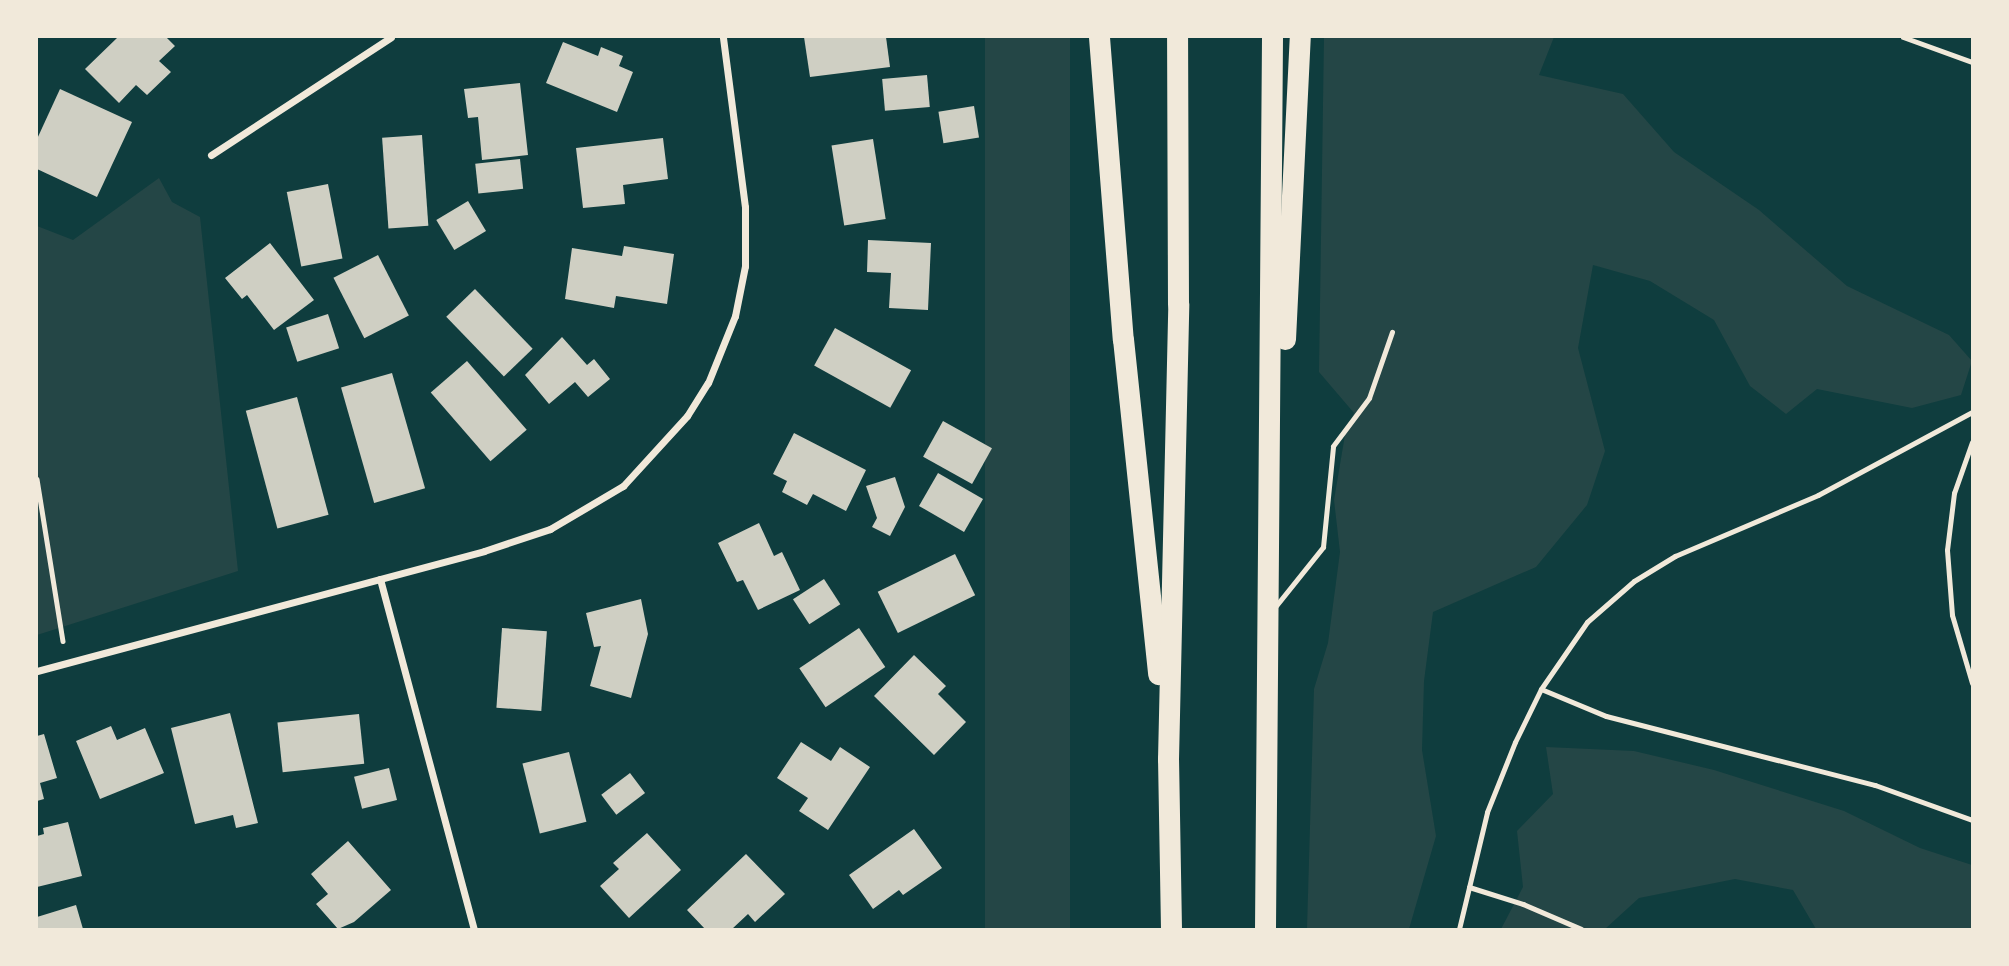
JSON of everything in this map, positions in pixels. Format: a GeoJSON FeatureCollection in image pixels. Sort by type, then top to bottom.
{"type":"FeatureCollection","features":[{"type":"Feature","properties":{"kind":"highway"},"geometry":{"type":"LineString","coordinates":[[1099,37],[1123,339],[1168,759]]}},
{"type":"Feature","properties":{"kind":"highway"},"geometry":{"type":"LineString","coordinates":[[1171,929],[1168,759],[1178,304],[1177,37]]}},
{"type":"Feature","properties":{"kind":"highway"},"geometry":{"type":"LineString","coordinates":[[1265,929],[1271,612],[1272,37]]}},
{"type":"Feature","properties":{"kind":"highway"},"geometry":{"type":"LineString","coordinates":[[1271,612],[1300,37]]}},
{"type":"Feature","properties":{"kind":"street"},"geometry":{"type":"LineString","coordinates":[[211,155],[391,37]]}},
{"type":"Feature","properties":{"kind":"street"},"geometry":{"type":"LineString","coordinates":[[37,671],[380,579],[550,529],[591,509],[652,459],[694,405],[724,349],[745,266],[745,207],[723,37]]}},
{"type":"Feature","properties":{"kind":"street"},"geometry":{"type":"LineString","coordinates":[[380,579],[474,929]]}},
{"type":"Feature","properties":{"kind":"lane"},"geometry":{"type":"LineString","coordinates":[[1903,37],[1972,62]]}},
{"type":"Feature","properties":{"kind":"lane"},"geometry":{"type":"LineString","coordinates":[[1271,612],[1323,547],[1333,446],[1370,398],[1392,332]]}},
{"type":"Feature","properties":{"kind":"lane"},"geometry":{"type":"LineString","coordinates":[[1459,929],[1487,812],[1541,689],[1587,622],[1634,581],[1675,556],[1898,456],[1972,412]]}},
{"type":"Feature","properties":{"kind":"lane"},"geometry":{"type":"LineString","coordinates":[[1972,442],[1954,493],[1948,550],[1952,615],[1972,683]]}},
{"type":"Feature","properties":{"kind":"lane"},"geometry":{"type":"LineString","coordinates":[[1541,689],[1606,716],[1875,785],[1972,820]]}},
{"type":"Feature","properties":{"kind":"lane"},"geometry":{"type":"LineString","coordinates":[[1469,887],[1524,904],[1581,929]]}},
{"type":"Feature","properties":{"kind":"path"},"geometry":{"type":"LineString","coordinates":[[37,479],[66,663]]}},
{"type":"Feature","properties":{"kind":"shaded area"},"geometry":{"type":"Polygon","coordinates":[[[985,37],[1070,37],[1070,929],[985,929],[985,37]]]}},
{"type":"Feature","properties":{"kind":"shaded area"},"geometry":{"type":"Polygon","coordinates":[[[1324,37],[1554,37],[1539,75],[1623,94],[1674,152],[1759,210],[1847,286],[1949,335],[1972,361],[1961,395],[1912,408],[1817,389],[1786,414],[1750,386],[1714,320],[1650,281],[1593,265],[1578,348],[1605,451],[1587,505],[1536,567],[1433,612],[1424,681],[1422,750],[1436,836],[1409,929],[1307,929],[1314,689],[1328,643],[1340,552],[1334,500],[1345,435],[1354,413],[1319,372],[1324,37]]]}},
{"type":"Feature","properties":{"kind":"shaded area"},"geometry":{"type":"Polygon","coordinates":[[[159,178],[172,202],[200,217],[238,571],[37,635],[37,226],[73,240],[159,178]]]}},
{"type":"Feature","properties":{"kind":"shaded area"},"geometry":{"type":"Polygon","coordinates":[[[1546,747],[1634,751],[1714,770],[1844,811],[1920,848],[1972,865],[1972,929],[1816,929],[1793,890],[1735,879],[1639,898],[1605,929],[1501,929],[1523,887],[1517,831],[1553,794],[1546,747]]]}},
{"type":"Feature","properties":{"kind":"building"},"geometry":{"type":"Polygon","coordinates":[[[118,37],[166,37],[175,46],[159,61],[171,72],[147,95],[136,85],[119,103],[85,69],[118,37]]]}},
{"type":"Feature","properties":{"kind":"building"},"geometry":{"type":"Polygon","coordinates":[[[804,37],[886,37],[890,67],[810,77],[804,37]]]}},
{"type":"Feature","properties":{"kind":"building"},"geometry":{"type":"Polygon","coordinates":[[[563,42],[598,56],[601,47],[623,56],[619,66],[633,72],[617,112],[546,83],[563,42]]]}},
{"type":"Feature","properties":{"kind":"building"},"geometry":{"type":"Polygon","coordinates":[[[927,75],[930,107],[885,111],[882,79],[927,75]]]}},
{"type":"Feature","properties":{"kind":"building"},"geometry":{"type":"Polygon","coordinates":[[[520,83],[528,155],[482,160],[478,117],[468,118],[464,89],[520,83]]]}},
{"type":"Feature","properties":{"kind":"building"},"geometry":{"type":"Polygon","coordinates":[[[60,89],[132,122],[97,197],[37,169],[37,139],[60,89]]]}},
{"type":"Feature","properties":{"kind":"building"},"geometry":{"type":"Polygon","coordinates":[[[974,106],[979,138],[943,143],[938,112],[974,106]]]}},
{"type":"Feature","properties":{"kind":"building"},"geometry":{"type":"Polygon","coordinates":[[[422,135],[428,226],[388,229],[382,138],[422,135]]]}},
{"type":"Feature","properties":{"kind":"building"},"geometry":{"type":"Polygon","coordinates":[[[663,138],[668,179],[623,185],[625,204],[583,208],[576,148],[663,138]]]}},
{"type":"Feature","properties":{"kind":"building"},"geometry":{"type":"Polygon","coordinates":[[[873,139],[886,219],[844,226],[832,146],[873,139]]]}},
{"type":"Feature","properties":{"kind":"building"},"geometry":{"type":"Polygon","coordinates":[[[520,159],[523,189],[478,194],[475,164],[520,159]]]}},
{"type":"Feature","properties":{"kind":"building"},"geometry":{"type":"Polygon","coordinates":[[[328,184],[343,259],[301,267],[287,192],[328,184]]]}},
{"type":"Feature","properties":{"kind":"building"},"geometry":{"type":"Polygon","coordinates":[[[468,201],[486,231],[454,250],[436,220],[468,201]]]}},
{"type":"Feature","properties":{"kind":"building"},"geometry":{"type":"Polygon","coordinates":[[[868,240],[931,243],[928,310],[889,308],[891,273],[867,272],[868,240]]]}},
{"type":"Feature","properties":{"kind":"building"},"geometry":{"type":"Polygon","coordinates":[[[270,243],[314,300],[274,330],[247,295],[242,299],[225,278],[270,243]]]}},
{"type":"Feature","properties":{"kind":"building"},"geometry":{"type":"Polygon","coordinates":[[[624,246],[674,254],[667,304],[616,296],[614,308],[565,299],[572,248],[622,256],[624,246]]]}},
{"type":"Feature","properties":{"kind":"building"},"geometry":{"type":"Polygon","coordinates":[[[378,255],[409,316],[364,338],[333,278],[378,255]]]}},
{"type":"Feature","properties":{"kind":"building"},"geometry":{"type":"Polygon","coordinates":[[[475,289],[533,349],[504,376],[446,317],[475,289]]]}},
{"type":"Feature","properties":{"kind":"building"},"geometry":{"type":"Polygon","coordinates":[[[328,314],[339,348],[297,362],[286,328],[328,314]]]}},
{"type":"Feature","properties":{"kind":"building"},"geometry":{"type":"Polygon","coordinates":[[[835,328],[911,370],[890,408],[814,366],[835,328]]]}},
{"type":"Feature","properties":{"kind":"building"},"geometry":{"type":"Polygon","coordinates":[[[562,337],[587,365],[594,359],[610,379],[588,397],[575,382],[549,404],[525,375],[562,337]]]}},
{"type":"Feature","properties":{"kind":"building"},"geometry":{"type":"Polygon","coordinates":[[[467,361],[527,430],[490,461],[431,392],[467,361]]]}},
{"type":"Feature","properties":{"kind":"building"},"geometry":{"type":"Polygon","coordinates":[[[392,373],[425,488],[374,503],[341,388],[392,373]]]}},
{"type":"Feature","properties":{"kind":"building"},"geometry":{"type":"Polygon","coordinates":[[[297,397],[329,515],[277,529],[246,411],[297,397]]]}},
{"type":"Feature","properties":{"kind":"building"},"geometry":{"type":"Polygon","coordinates":[[[943,421],[992,448],[972,484],[923,457],[943,421]]]}},
{"type":"Feature","properties":{"kind":"building"},"geometry":{"type":"Polygon","coordinates":[[[794,433],[866,470],[846,511],[813,494],[807,505],[782,492],[787,481],[773,474],[794,433]]]}},
{"type":"Feature","properties":{"kind":"building"},"geometry":{"type":"Polygon","coordinates":[[[938,473],[983,499],[964,532],[919,506],[938,473]]]}},
{"type":"Feature","properties":{"kind":"building"},"geometry":{"type":"Polygon","coordinates":[[[895,477],[905,507],[890,536],[872,527],[877,518],[866,486],[895,477]]]}},
{"type":"Feature","properties":{"kind":"building"},"geometry":{"type":"Polygon","coordinates":[[[759,523],[774,556],[782,552],[800,590],[758,610],[743,580],[737,582],[718,543],[759,523]]]}},
{"type":"Feature","properties":{"kind":"building"},"geometry":{"type":"Polygon","coordinates":[[[955,554],[975,595],[898,633],[878,592],[955,554]]]}},
{"type":"Feature","properties":{"kind":"building"},"geometry":{"type":"Polygon","coordinates":[[[824,579],[840,604],[809,624],[793,599],[824,579]]]}},
{"type":"Feature","properties":{"kind":"building"},"geometry":{"type":"Polygon","coordinates":[[[641,599],[648,634],[631,698],[590,686],[601,646],[594,647],[586,613],[641,599]]]}},
{"type":"Feature","properties":{"kind":"building"},"geometry":{"type":"Polygon","coordinates":[[[502,628],[547,631],[541,711],[496,708],[502,628]]]}},
{"type":"Feature","properties":{"kind":"building"},"geometry":{"type":"Polygon","coordinates":[[[859,628],[885,667],[826,707],[799,668],[859,628]]]}},
{"type":"Feature","properties":{"kind":"building"},"geometry":{"type":"Polygon","coordinates":[[[914,655],[946,686],[938,694],[966,722],[934,755],[874,696],[914,655]]]}},
{"type":"Feature","properties":{"kind":"building"},"geometry":{"type":"Polygon","coordinates":[[[230,713],[258,823],[236,828],[233,815],[195,824],[171,728],[230,713]]]}},
{"type":"Feature","properties":{"kind":"building"},"geometry":{"type":"Polygon","coordinates":[[[359,714],[364,764],[283,772],[277,723],[359,714]]]}},
{"type":"Feature","properties":{"kind":"building"},"geometry":{"type":"Polygon","coordinates":[[[111,726],[117,740],[145,728],[164,773],[100,799],[76,741],[111,726]]]}},
{"type":"Feature","properties":{"kind":"building"},"geometry":{"type":"Polygon","coordinates":[[[44,734],[57,778],[40,783],[44,799],[37,801],[37,736],[44,734]]]}},
{"type":"Feature","properties":{"kind":"building"},"geometry":{"type":"Polygon","coordinates":[[[801,742],[831,761],[840,747],[870,767],[828,830],[799,811],[808,798],[777,778],[801,742]]]}},
{"type":"Feature","properties":{"kind":"building"},"geometry":{"type":"Polygon","coordinates":[[[569,752],[586,822],[540,833],[522,764],[569,752]]]}},
{"type":"Feature","properties":{"kind":"building"},"geometry":{"type":"Polygon","coordinates":[[[389,768],[397,800],[362,809],[354,777],[389,768]]]}},
{"type":"Feature","properties":{"kind":"building"},"geometry":{"type":"Polygon","coordinates":[[[630,773],[645,793],[616,815],[601,795],[630,773]]]}},
{"type":"Feature","properties":{"kind":"building"},"geometry":{"type":"Polygon","coordinates":[[[68,822],[82,876],[37,887],[37,836],[44,834],[43,828],[68,822]]]}},
{"type":"Feature","properties":{"kind":"building"},"geometry":{"type":"Polygon","coordinates":[[[914,829],[942,868],[903,895],[899,890],[873,909],[849,875],[914,829]]]}},
{"type":"Feature","properties":{"kind":"building"},"geometry":{"type":"Polygon","coordinates":[[[647,833],[681,870],[629,918],[600,886],[619,869],[613,863],[647,833]]]}},
{"type":"Feature","properties":{"kind":"building"},"geometry":{"type":"Polygon","coordinates":[[[348,841],[391,890],[354,922],[338,929],[316,904],[328,894],[311,874],[348,841]]]}},
{"type":"Feature","properties":{"kind":"building"},"geometry":{"type":"Polygon","coordinates":[[[746,854],[785,894],[755,922],[748,914],[732,929],[705,929],[687,910],[746,854]]]}},
{"type":"Feature","properties":{"kind":"building"},"geometry":{"type":"Polygon","coordinates":[[[76,905],[83,929],[37,929],[37,917],[76,905]]]}}]}
